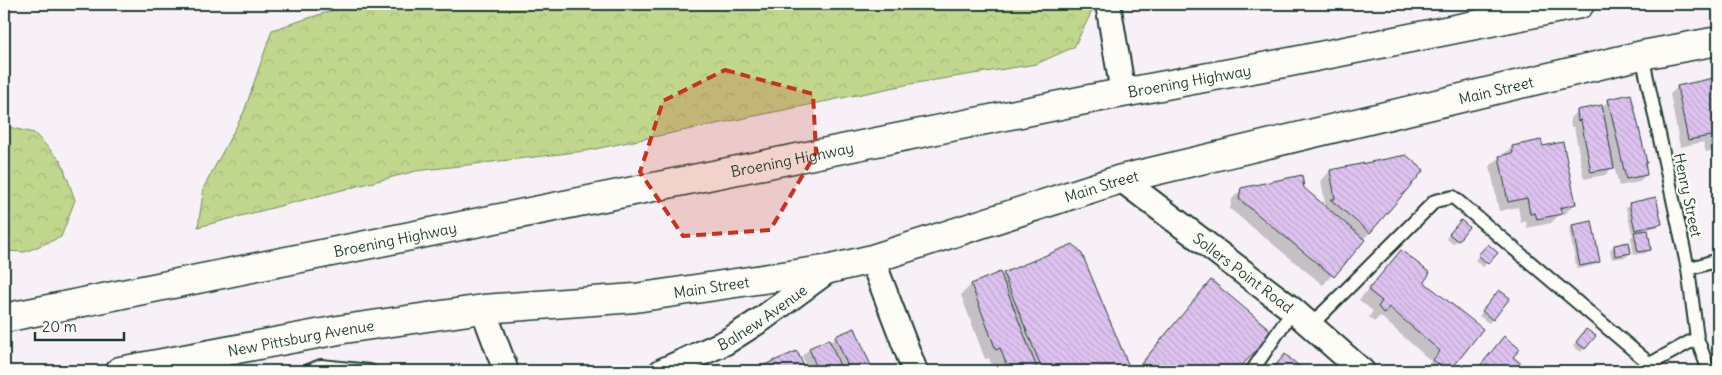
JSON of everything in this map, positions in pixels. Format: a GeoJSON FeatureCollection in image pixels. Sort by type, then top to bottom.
{"type":"FeatureCollection","features":[{"type":"Feature","properties":{"kind":"street"},"geometry":{"type":"LineString","coordinates":[[1108,4],[1123,93]]}},
{"type":"Feature","properties":{"kind":"street","name":"Broening Highway"},"geometry":{"type":"LineString","coordinates":[[4,318],[1123,93],[1580,4]]}},
{"type":"Feature","properties":{"kind":"street","name":"Main Street"},"geometry":{"type":"LineString","coordinates":[[483,309],[635,298],[830,269],[872,259],[1121,179],[1642,55],[1718,41]]}},
{"type":"Feature","properties":{"kind":"street","name":"Sollers Point Road"},"geometry":{"type":"LineString","coordinates":[[1121,179],[1293,310],[1362,371]]}},
{"type":"Feature","properties":{"kind":"street"},"geometry":{"type":"LineString","coordinates":[[872,259],[915,371]]}},
{"type":"Feature","properties":{"kind":"street","name":"Balnew Avenue"},"geometry":{"type":"LineString","coordinates":[[662,371],[734,337],[830,269]]}},
{"type":"Feature","properties":{"kind":"street"},"geometry":{"type":"LineString","coordinates":[[483,309],[506,371]]}},
{"type":"Feature","properties":{"kind":"street","name":"New Pittsburg Avenue"},"geometry":{"type":"LineString","coordinates":[[120,371],[344,329],[483,309]]}},
{"type":"Feature","properties":{"kind":"lane","name":"Henry Street"},"geometry":{"type":"LineString","coordinates":[[1642,55],[1688,269],[1697,338],[1709,371]]}},
{"type":"Feature","properties":{"kind":"lane"},"geometry":{"type":"LineString","coordinates":[[1311,325],[1435,201],[1452,198],[1648,368],[1697,338]]}},
{"type":"Feature","properties":{"kind":"lane"},"geometry":{"type":"LineString","coordinates":[[1688,269],[1718,260]]}},
{"type":"Feature","properties":{"kind":"lane"},"geometry":{"type":"LineString","coordinates":[[1252,371],[1293,310]]}},
{"type":"Feature","properties":{"kind":"lane"},"geometry":{"type":"LineString","coordinates":[[310,371],[321,366],[370,371]]}},
{"type":"Feature","properties":{"kind":"highlighted area"},"geometry":{"type":"Polygon","coordinates":[[[725,70],[813,94],[816,153],[770,230],[683,236],[640,172],[663,101],[725,70]]]}},
{"type":"Feature","properties":{"kind":"green space"},"geometry":{"type":"Polygon","coordinates":[[[352,4],[1091,4],[1093,9],[1074,47],[1036,64],[910,84],[585,151],[416,171],[198,227],[204,187],[244,112],[272,30],[352,4]]]}},
{"type":"Feature","properties":{"kind":"green space"},"geometry":{"type":"Polygon","coordinates":[[[4,126],[34,133],[61,161],[75,200],[61,237],[25,252],[4,251],[4,126]]]}},
{"type":"Feature","properties":{"kind":"building"},"geometry":{"type":"Polygon","coordinates":[[[1718,77],[1718,144],[1713,145],[1710,136],[1688,140],[1677,86],[1718,77]]]}},
{"type":"Feature","properties":{"kind":"building"},"geometry":{"type":"Polygon","coordinates":[[[1631,94],[1647,163],[1645,163],[1647,175],[1626,179],[1608,99],[1631,94]]]}},
{"type":"Feature","properties":{"kind":"building"},"geometry":{"type":"Polygon","coordinates":[[[1602,105],[1614,168],[1591,172],[1581,120],[1578,121],[1577,110],[1602,105]]]}},
{"type":"Feature","properties":{"kind":"building"},"geometry":{"type":"Polygon","coordinates":[[[1541,140],[1543,146],[1563,142],[1576,204],[1560,208],[1562,214],[1537,219],[1535,213],[1530,214],[1527,198],[1508,202],[1499,156],[1513,153],[1512,146],[1541,140]]]}},
{"type":"Feature","properties":{"kind":"building"},"geometry":{"type":"Polygon","coordinates":[[[1406,155],[1424,170],[1370,233],[1330,199],[1335,199],[1330,170],[1406,155]]]}},
{"type":"Feature","properties":{"kind":"building"},"geometry":{"type":"Polygon","coordinates":[[[1302,175],[1304,188],[1365,240],[1334,277],[1239,199],[1241,188],[1302,175]]]}},
{"type":"Feature","properties":{"kind":"building"},"geometry":{"type":"Polygon","coordinates":[[[1656,197],[1662,224],[1635,230],[1629,203],[1656,197]]]}},
{"type":"Feature","properties":{"kind":"building"},"geometry":{"type":"Polygon","coordinates":[[[1461,220],[1469,227],[1458,241],[1449,234],[1461,220]]]}},
{"type":"Feature","properties":{"kind":"building"},"geometry":{"type":"Polygon","coordinates":[[[1592,221],[1600,262],[1580,266],[1572,225],[1592,221]]]}},
{"type":"Feature","properties":{"kind":"building"},"geometry":{"type":"Polygon","coordinates":[[[1648,230],[1651,250],[1638,252],[1634,232],[1648,230]]]}},
{"type":"Feature","properties":{"kind":"building"},"geometry":{"type":"Polygon","coordinates":[[[1629,242],[1631,253],[1615,256],[1614,245],[1629,242]]]}},
{"type":"Feature","properties":{"kind":"building"},"geometry":{"type":"Polygon","coordinates":[[[1073,244],[1082,254],[1130,369],[1141,364],[1211,280],[1273,332],[1237,371],[1043,371],[1003,273],[1073,244]]]}},
{"type":"Feature","properties":{"kind":"building"},"geometry":{"type":"Polygon","coordinates":[[[1488,244],[1498,253],[1488,264],[1478,255],[1488,244]]]}},
{"type":"Feature","properties":{"kind":"building"},"geometry":{"type":"Polygon","coordinates":[[[1401,250],[1430,273],[1424,282],[1483,329],[1450,371],[1433,360],[1440,351],[1389,307],[1384,314],[1378,307],[1382,301],[1368,290],[1401,250]]]}},
{"type":"Feature","properties":{"kind":"building"},"geometry":{"type":"Polygon","coordinates":[[[1000,272],[1038,371],[1009,371],[1000,348],[996,350],[971,284],[1000,272]]]}},
{"type":"Feature","properties":{"kind":"building"},"geometry":{"type":"Polygon","coordinates":[[[1499,290],[1510,298],[1493,320],[1482,311],[1499,290]]]}},
{"type":"Feature","properties":{"kind":"building"},"geometry":{"type":"Polygon","coordinates":[[[855,328],[873,371],[850,371],[835,336],[855,328]]]}},
{"type":"Feature","properties":{"kind":"building"},"geometry":{"type":"Polygon","coordinates":[[[1586,329],[1596,336],[1585,349],[1576,342],[1586,329]]]}},
{"type":"Feature","properties":{"kind":"building"},"geometry":{"type":"Polygon","coordinates":[[[1504,336],[1520,349],[1513,357],[1530,371],[1476,371],[1504,336]]]}},
{"type":"Feature","properties":{"kind":"building"},"geometry":{"type":"Polygon","coordinates":[[[829,339],[842,371],[818,371],[809,348],[829,339]]]}},
{"type":"Feature","properties":{"kind":"building"},"geometry":{"type":"Polygon","coordinates":[[[797,351],[806,371],[750,371],[797,351]]]}},
{"type":"Feature","properties":{"kind":"building"},"geometry":{"type":"Polygon","coordinates":[[[1285,354],[1305,371],[1271,371],[1285,354]]]}}]}
